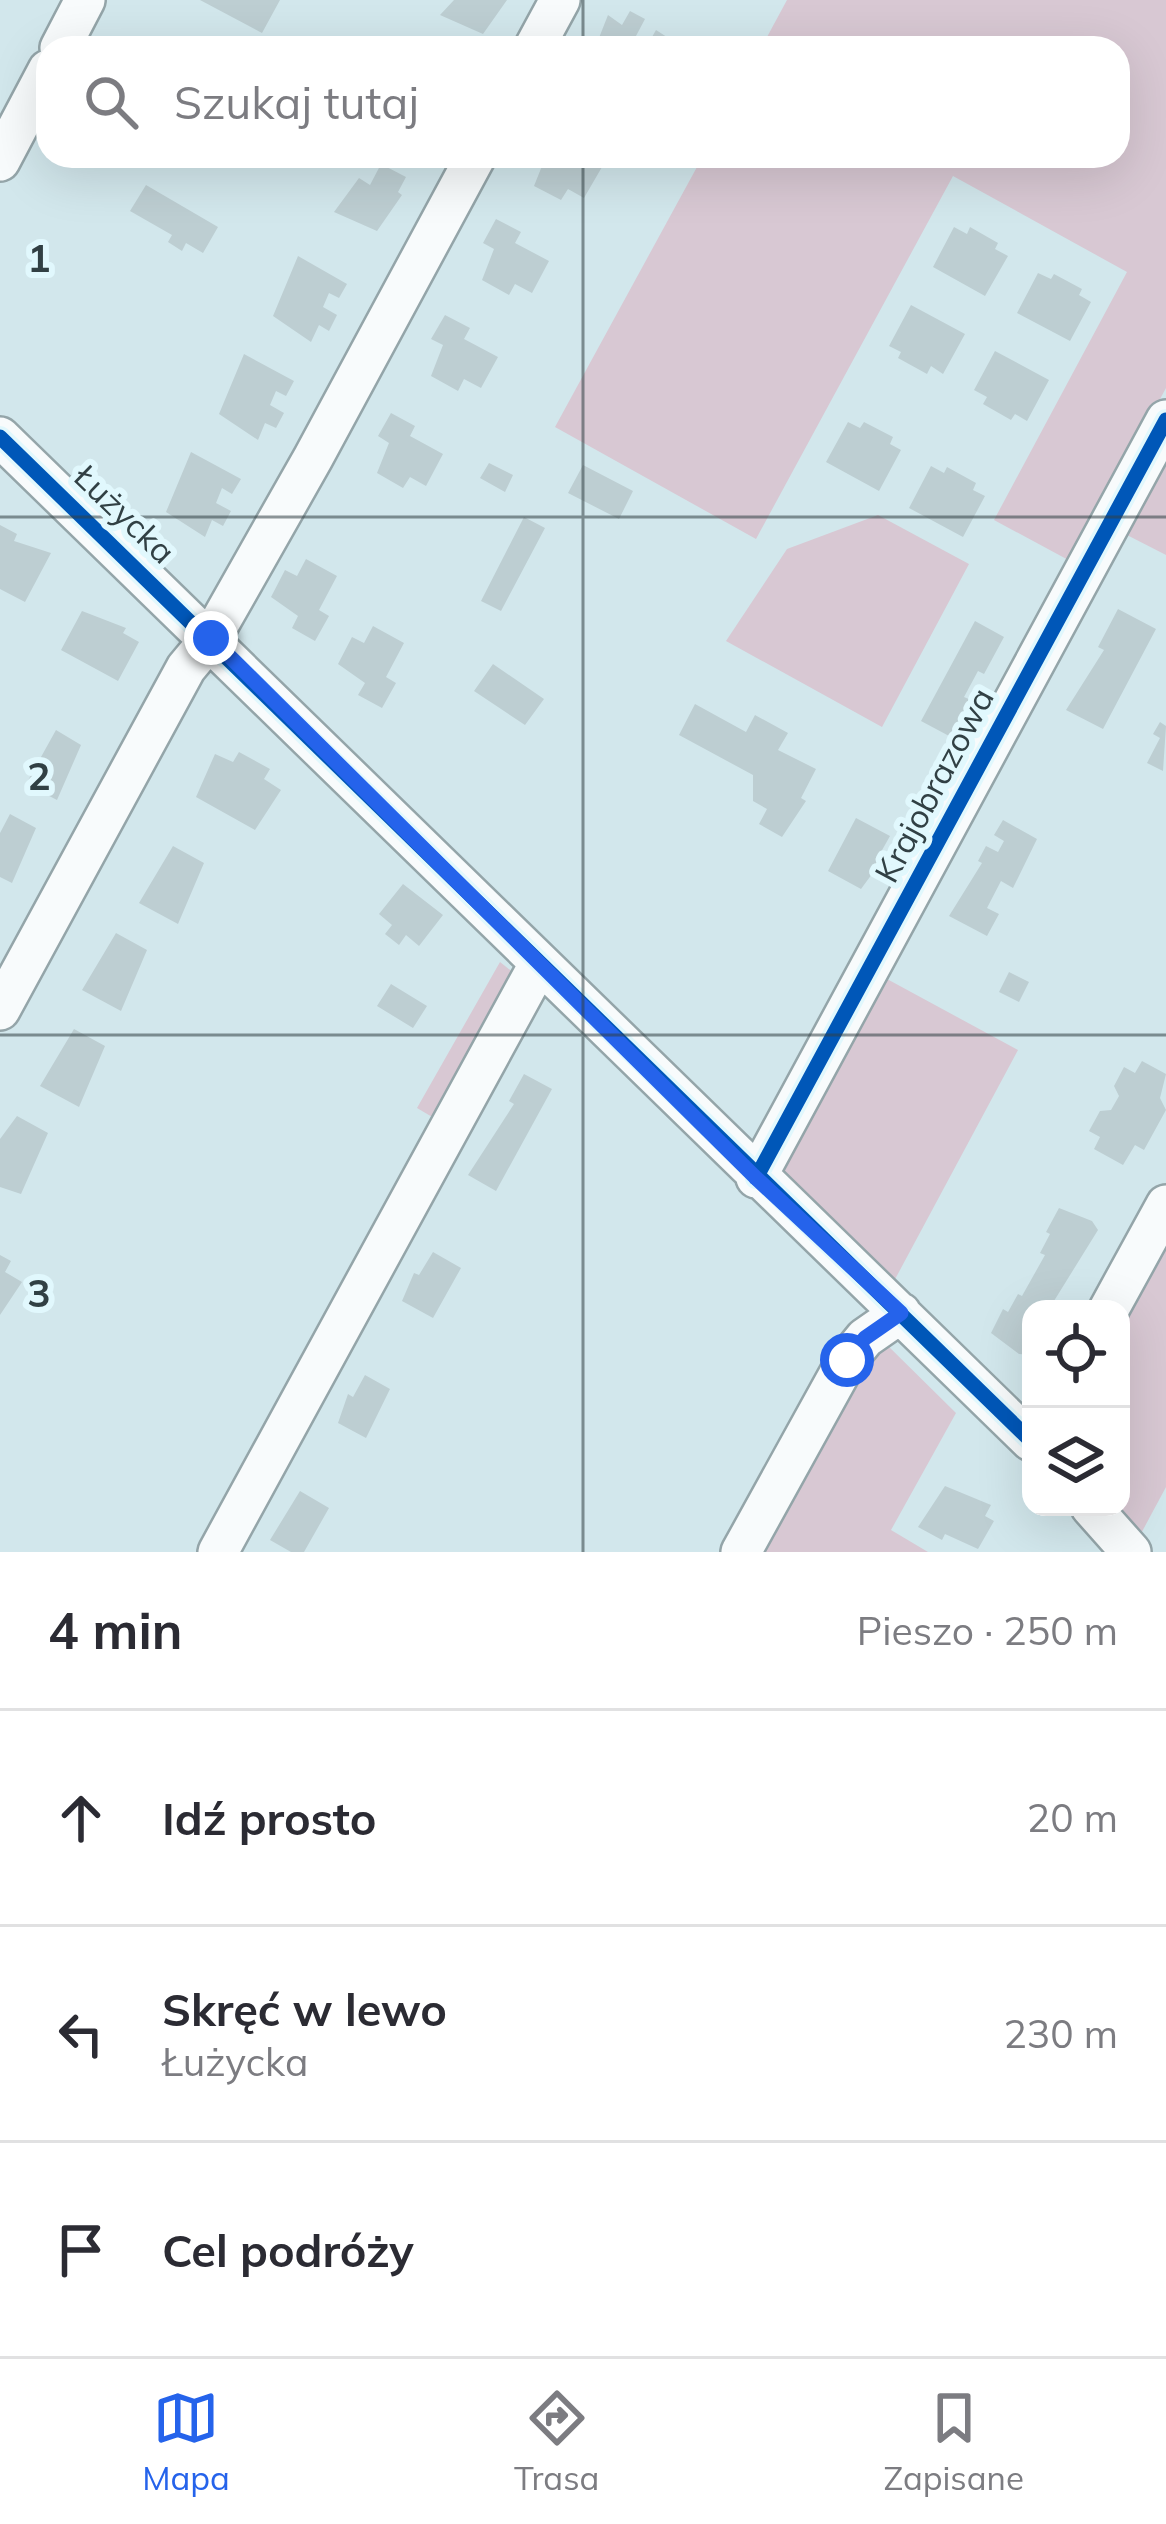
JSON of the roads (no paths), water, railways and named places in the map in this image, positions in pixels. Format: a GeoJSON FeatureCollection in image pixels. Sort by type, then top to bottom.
{"type":"FeatureCollection","features":[{"type":"Feature","properties":{"kind":"street"},"geometry":{"type":"LineString","coordinates":[[66,36],[86,0]]}},
{"type":"Feature","properties":{"kind":"street"},"geometry":{"type":"LineString","coordinates":[[540,36],[560,0]]}},
{"type":"Feature","properties":{"kind":"street"},"geometry":{"type":"LineString","coordinates":[[0,161],[36,93]]}},
{"type":"Feature","properties":{"kind":"street"},"geometry":{"type":"LineString","coordinates":[[0,1010],[186,668],[211,638],[469,168]]}},
{"type":"Feature","properties":{"kind":"street","name":"Krajobrazowa"},"geometry":{"type":"LineString","coordinates":[[756,1178],[1166,420]]}},
{"type":"Feature","properties":{"kind":"street","name":"Łużycka"},"geometry":{"type":"LineString","coordinates":[[2,444],[211,638],[538,966],[1022,1432]]}},
{"type":"Feature","properties":{"kind":"street"},"geometry":{"type":"LineString","coordinates":[[218,1552],[538,966]]}},
{"type":"Feature","properties":{"kind":"street"},"geometry":{"type":"LineString","coordinates":[[1114,1300],[1166,1204]]}},
{"type":"Feature","properties":{"kind":"street"},"geometry":{"type":"LineString","coordinates":[[741,1552],[847,1360],[865,1338],[901,1313]]}},
{"type":"Feature","properties":{"kind":"street"},"geometry":{"type":"LineString","coordinates":[[1099,1516],[1131,1552]]}}]}
